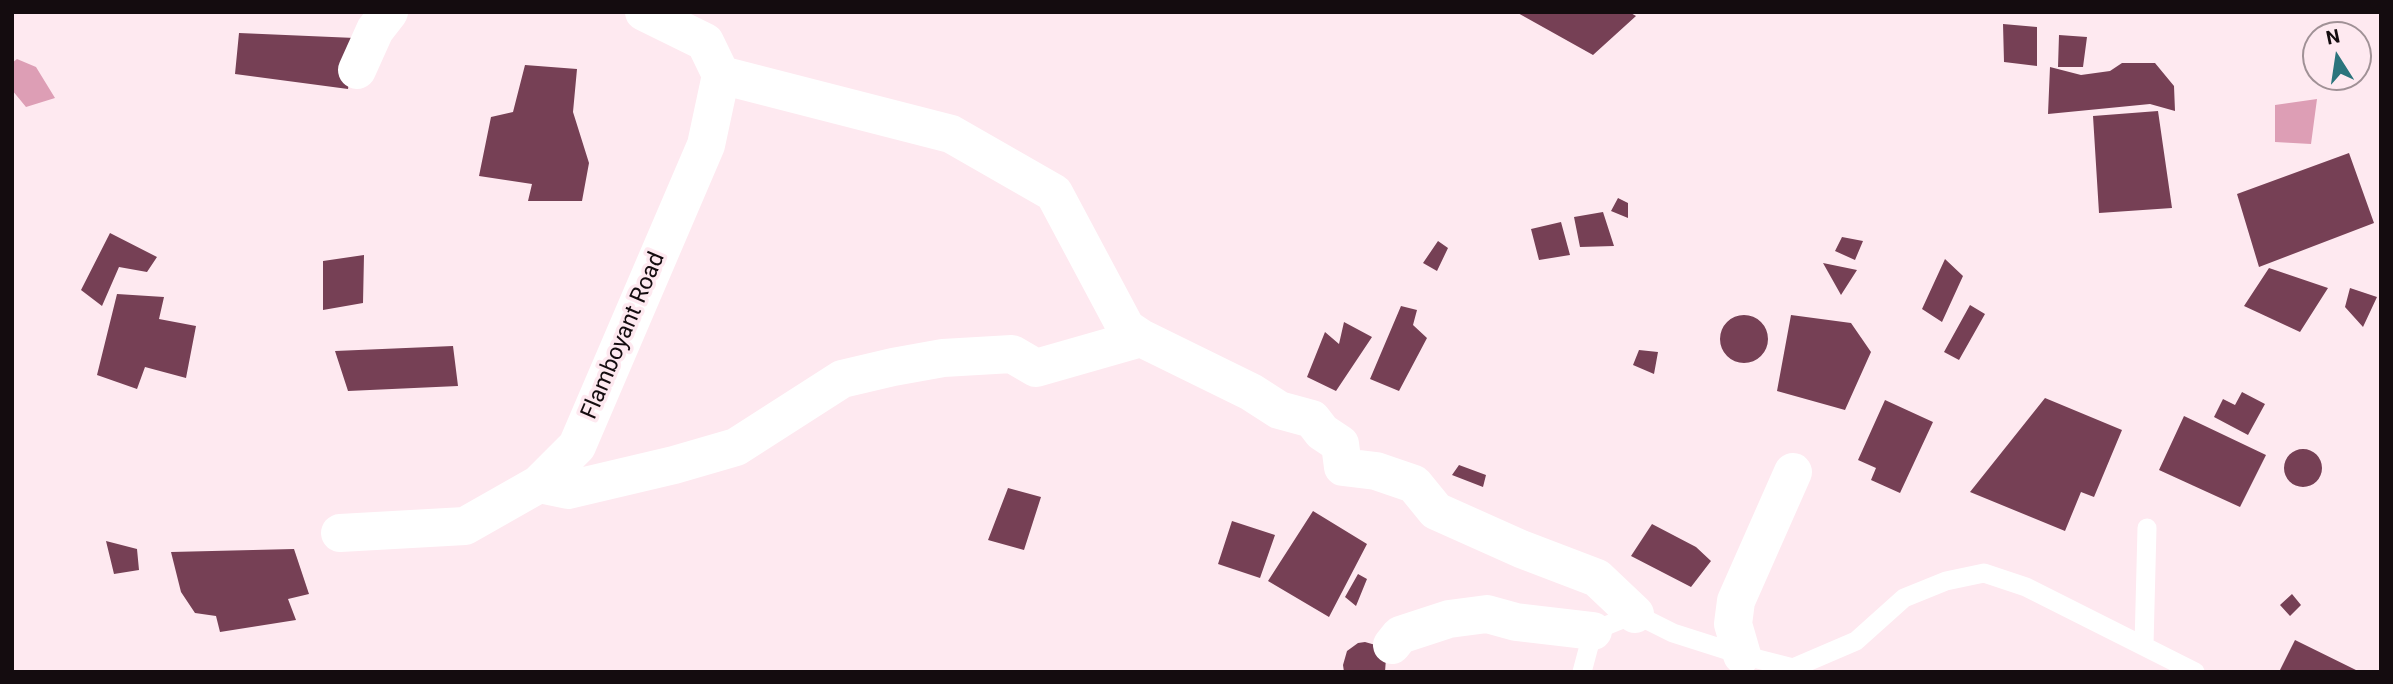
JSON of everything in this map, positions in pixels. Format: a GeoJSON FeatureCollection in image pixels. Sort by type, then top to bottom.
{"type":"FeatureCollection","features":[{"type":"Feature","properties":{"kind":"street"},"geometry":{"type":"LineString","coordinates":[[644,12],[705,42],[722,75],[951,134],[1054,193],[1126,328],[1140,338],[1251,392],[1279,410],[1312,419],[1322,432],[1340,444],[1343,467],[1376,471],[1414,484],[1436,511],[1597,578],[1635,614]]}},
{"type":"Feature","properties":{"kind":"street"},"geometry":{"type":"LineString","coordinates":[[357,70],[384,13]]}},
{"type":"Feature","properties":{"kind":"street","name":"Flamboyant Road"},"geometry":{"type":"LineString","coordinates":[[340,533],[465,526],[539,484],[577,446],[706,145],[722,75]]}},
{"type":"Feature","properties":{"kind":"street"},"geometry":{"type":"LineString","coordinates":[[539,484],[568,490],[736,447],[842,379],[943,358],[1012,354],[1036,368],[1140,338]]}},
{"type":"Feature","properties":{"kind":"street"},"geometry":{"type":"LineString","coordinates":[[1742,655],[1733,624],[1736,601],[1793,472]]}},
{"type":"Feature","properties":{"kind":"street"},"geometry":{"type":"LineString","coordinates":[[1392,645],[1400,635],[1450,619],[1487,614],[1516,622],[1593,631]]}},
{"type":"Feature","properties":{"kind":"lane"},"geometry":{"type":"LineString","coordinates":[[2144,645],[2147,528]]}},
{"type":"Feature","properties":{"kind":"lane"},"geometry":{"type":"LineString","coordinates":[[1582,672],[1593,631],[1635,614],[1673,632],[1742,655],[1793,668],[1856,641],[1904,598],[1946,581],[1984,573],[2026,587],[2195,672]]}},
{"type":"Feature","properties":{"kind":"shaded area"},"geometry":{"type":"Polygon","coordinates":[[[17,59],[36,67],[55,98],[26,107],[12,90],[12,63],[17,59]]]}},
{"type":"Feature","properties":{"kind":"shaded area"},"geometry":{"type":"Polygon","coordinates":[[[2317,99],[2311,144],[2275,142],[2275,105],[2317,99]]]}},
{"type":"Feature","properties":{"kind":"building"},"geometry":{"type":"Polygon","coordinates":[[[1516,12],[1629,12],[1636,16],[1593,55],[1516,12]]]}},
{"type":"Feature","properties":{"kind":"building"},"geometry":{"type":"Polygon","coordinates":[[[2003,24],[2037,27],[2037,66],[2004,62],[2003,24]]]}},
{"type":"Feature","properties":{"kind":"building"},"geometry":{"type":"Polygon","coordinates":[[[239,33],[355,38],[348,89],[235,74],[239,33]]]}},
{"type":"Feature","properties":{"kind":"building"},"geometry":{"type":"Polygon","coordinates":[[[2059,35],[2087,37],[2083,67],[2058,67],[2059,35]]]}},
{"type":"Feature","properties":{"kind":"building"},"geometry":{"type":"Polygon","coordinates":[[[2122,63],[2155,63],[2174,86],[2175,111],[2150,104],[2048,114],[2050,67],[2081,75],[2110,71],[2122,63]]]}},
{"type":"Feature","properties":{"kind":"building"},"geometry":{"type":"Polygon","coordinates":[[[525,65],[577,69],[573,112],[589,163],[582,201],[528,201],[532,184],[479,176],[491,117],[513,112],[525,65]]]}},
{"type":"Feature","properties":{"kind":"building"},"geometry":{"type":"Polygon","coordinates":[[[2158,111],[2172,208],[2099,213],[2093,116],[2158,111]]]}},
{"type":"Feature","properties":{"kind":"building"},"geometry":{"type":"Polygon","coordinates":[[[2349,153],[2374,223],[2259,267],[2237,194],[2349,153]]]}},
{"type":"Feature","properties":{"kind":"building"},"geometry":{"type":"Polygon","coordinates":[[[1618,198],[1628,203],[1628,218],[1611,211],[1618,198]]]}},
{"type":"Feature","properties":{"kind":"building"},"geometry":{"type":"Polygon","coordinates":[[[1603,212],[1614,246],[1580,247],[1574,217],[1603,212]]]}},
{"type":"Feature","properties":{"kind":"building"},"geometry":{"type":"Polygon","coordinates":[[[1561,222],[1570,255],[1539,260],[1531,229],[1561,222]]]}},
{"type":"Feature","properties":{"kind":"building"},"geometry":{"type":"Polygon","coordinates":[[[110,233],[157,257],[147,272],[119,267],[102,306],[81,290],[110,233]]]}},
{"type":"Feature","properties":{"kind":"building"},"geometry":{"type":"Polygon","coordinates":[[[1842,237],[1863,241],[1855,260],[1835,251],[1842,237]]]}},
{"type":"Feature","properties":{"kind":"building"},"geometry":{"type":"Polygon","coordinates":[[[1438,241],[1448,248],[1437,271],[1423,263],[1438,241]]]}},
{"type":"Feature","properties":{"kind":"building"},"geometry":{"type":"Polygon","coordinates":[[[364,255],[363,303],[323,310],[323,261],[364,255]]]}},
{"type":"Feature","properties":{"kind":"building"},"geometry":{"type":"Polygon","coordinates":[[[1945,259],[1963,276],[1942,322],[1922,309],[1945,259]]]}},
{"type":"Feature","properties":{"kind":"building"},"geometry":{"type":"Polygon","coordinates":[[[1823,263],[1857,270],[1841,295],[1823,263]]]}},
{"type":"Feature","properties":{"kind":"building"},"geometry":{"type":"Polygon","coordinates":[[[2269,268],[2328,288],[2300,332],[2244,306],[2269,268]]]}},
{"type":"Feature","properties":{"kind":"building"},"geometry":{"type":"Polygon","coordinates":[[[2350,288],[2377,297],[2363,327],[2345,307],[2350,288]]]}},
{"type":"Feature","properties":{"kind":"building"},"geometry":{"type":"Polygon","coordinates":[[[117,294],[164,297],[159,319],[196,326],[186,378],[145,367],[137,389],[97,375],[117,294]]]}},
{"type":"Feature","properties":{"kind":"building"},"geometry":{"type":"Polygon","coordinates":[[[1970,305],[1985,314],[1959,360],[1944,352],[1970,305]]]}},
{"type":"Feature","properties":{"kind":"building"},"geometry":{"type":"Polygon","coordinates":[[[1401,306],[1417,310],[1413,325],[1427,338],[1399,391],[1370,379],[1401,306]]]}},
{"type":"Feature","properties":{"kind":"building"},"geometry":{"type":"Polygon","coordinates":[[[1744,315],[1761,322],[1768,339],[1761,356],[1744,363],[1727,356],[1720,339],[1727,322],[1744,315]]]}},
{"type":"Feature","properties":{"kind":"building"},"geometry":{"type":"Polygon","coordinates":[[[1791,315],[1851,323],[1871,352],[1845,410],[1777,391],[1791,315]]]}},
{"type":"Feature","properties":{"kind":"building"},"geometry":{"type":"Polygon","coordinates":[[[1344,322],[1372,337],[1336,391],[1307,377],[1325,332],[1339,344],[1344,322]]]}},
{"type":"Feature","properties":{"kind":"building"},"geometry":{"type":"Polygon","coordinates":[[[453,346],[458,386],[348,391],[335,351],[453,346]]]}},
{"type":"Feature","properties":{"kind":"building"},"geometry":{"type":"Polygon","coordinates":[[[1639,350],[1658,352],[1654,374],[1633,365],[1639,350]]]}},
{"type":"Feature","properties":{"kind":"building"},"geometry":{"type":"Polygon","coordinates":[[[2242,392],[2265,404],[2248,435],[2214,417],[2223,399],[2235,405],[2242,392]]]}},
{"type":"Feature","properties":{"kind":"building"},"geometry":{"type":"Polygon","coordinates":[[[2045,398],[2122,430],[2094,497],[2081,492],[2065,531],[1970,492],[2045,398]]]}},
{"type":"Feature","properties":{"kind":"building"},"geometry":{"type":"Polygon","coordinates":[[[1885,400],[1933,422],[1900,493],[1871,480],[1876,468],[1858,460],[1885,400]]]}},
{"type":"Feature","properties":{"kind":"building"},"geometry":{"type":"Polygon","coordinates":[[[2184,416],[2266,455],[2240,507],[2159,470],[2184,416]]]}},
{"type":"Feature","properties":{"kind":"building"},"geometry":{"type":"Polygon","coordinates":[[[2303,449],[2316,455],[2322,468],[2316,481],[2303,487],[2290,481],[2284,468],[2290,455],[2303,449]]]}},
{"type":"Feature","properties":{"kind":"building"},"geometry":{"type":"Polygon","coordinates":[[[1459,465],[1486,475],[1483,487],[1452,475],[1459,465]]]}},
{"type":"Feature","properties":{"kind":"building"},"geometry":{"type":"Polygon","coordinates":[[[1008,488],[1041,497],[1024,550],[988,540],[1008,488]]]}},
{"type":"Feature","properties":{"kind":"building"},"geometry":{"type":"Polygon","coordinates":[[[1313,511],[1367,544],[1329,617],[1268,581],[1313,511]]]}},
{"type":"Feature","properties":{"kind":"building"},"geometry":{"type":"Polygon","coordinates":[[[1232,521],[1275,535],[1260,578],[1218,564],[1232,521]]]}},
{"type":"Feature","properties":{"kind":"building"},"geometry":{"type":"Polygon","coordinates":[[[1652,524],[1696,547],[1711,561],[1691,587],[1631,556],[1652,524]]]}},
{"type":"Feature","properties":{"kind":"building"},"geometry":{"type":"Polygon","coordinates":[[[106,541],[137,549],[139,570],[114,574],[106,541]]]}},
{"type":"Feature","properties":{"kind":"building"},"geometry":{"type":"Polygon","coordinates":[[[294,549],[309,594],[288,599],[296,620],[220,632],[216,616],[195,613],[181,592],[171,552],[294,549]]]}},
{"type":"Feature","properties":{"kind":"building"},"geometry":{"type":"Polygon","coordinates":[[[1358,574],[1367,579],[1356,606],[1345,597],[1358,574]]]}},
{"type":"Feature","properties":{"kind":"building"},"geometry":{"type":"Polygon","coordinates":[[[2292,594],[2301,605],[2290,616],[2280,605],[2292,594]]]}},
{"type":"Feature","properties":{"kind":"building"},"geometry":{"type":"Polygon","coordinates":[[[2295,640],[2360,672],[2279,672],[2295,640]]]}},
{"type":"Feature","properties":{"kind":"building"},"geometry":{"type":"Polygon","coordinates":[[[1358,643],[1379,646],[1386,658],[1385,672],[1344,672],[1347,651],[1358,643]]]}}]}
